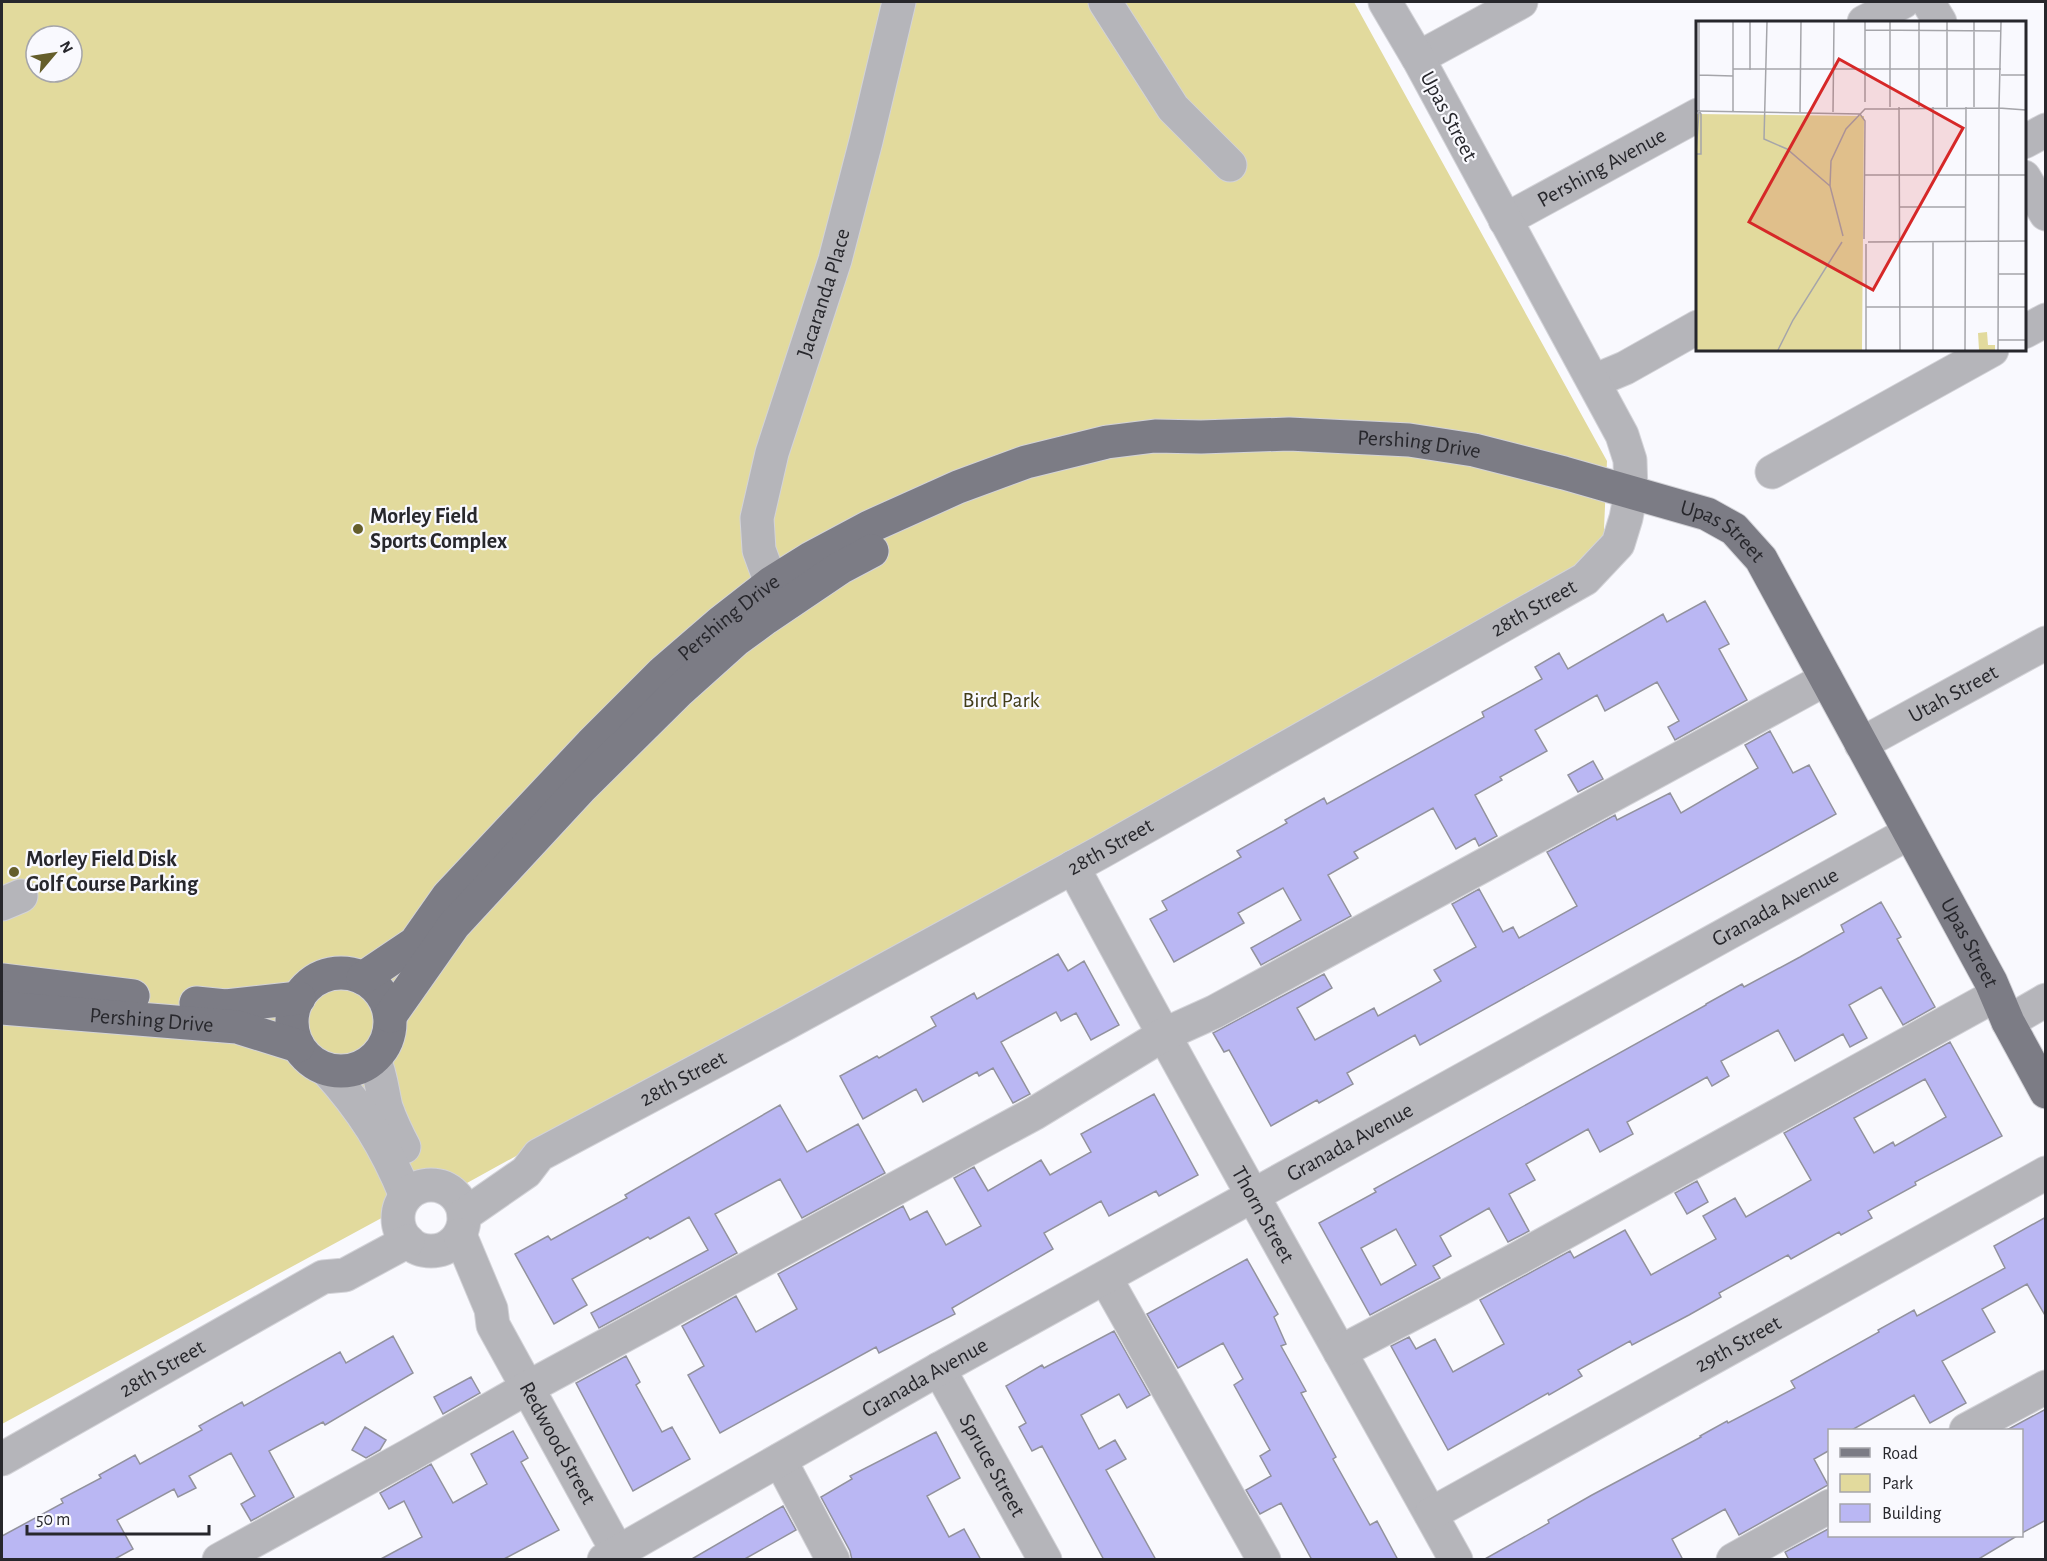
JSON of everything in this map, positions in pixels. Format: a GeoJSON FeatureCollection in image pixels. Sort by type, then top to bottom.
{"type":"FeatureCollection","features":[{"type":"Feature","properties":{"kind":"main road","name":"Pershing Drive"},"geometry":{"type":"LineString","coordinates":[[363,978],[415,943],[447,896],[599,736],[663,672],[721,622],[771,583],[811,558],[869,526],[958,487],[1026,462],[1107,442],[1155,436],[1289,435],[1409,440],[1474,450],[1631,492]]}},
{"type":"Feature","properties":{"kind":"main road","name":"Pershing Drive"},"geometry":{"type":"LineString","coordinates":[[390,1016],[454,925],[581,788],[678,692],[736,640],[790,601],[840,568],[918,525],[997,491],[1064,469],[1167,448],[1201,437]]}},
{"type":"Feature","properties":{"kind":"main road","name":"Upas Street"},"geometry":{"type":"LineString","coordinates":[[1631,492],[1707,514],[1734,529],[1761,559],[2046,1092]]}},
{"type":"Feature","properties":{"kind":"main road"},"geometry":{"type":"LineString","coordinates":[[581,788],[609,746],[672,681],[764,603],[771,583]]}},
{"type":"Feature","properties":{"kind":"main road"},"geometry":{"type":"LineString","coordinates":[[334,974],[349,974],[363,978],[381,994],[390,1016],[387,1040],[374,1059],[351,1071],[338,1072],[315,1064],[298,1046],[293,1030],[293,1014],[298,998],[307,987],[320,978],[334,974]]}},
{"type":"Feature","properties":{"kind":"main road","name":"Pershing Drive"},"geometry":{"type":"LineString","coordinates":[[2,980],[226,1006],[298,998]]}},
{"type":"Feature","properties":{"kind":"main road","name":"Pershing Drive"},"geometry":{"type":"LineString","coordinates":[[2,1008],[237,1027],[298,1046]]}},
{"type":"Feature","properties":{"kind":"street","name":"Jacaranda Place"},"geometry":{"type":"LineString","coordinates":[[771,583],[759,550],[757,518],[772,453],[835,260],[899,2]]}},
{"type":"Feature","properties":{"kind":"street"},"geometry":{"type":"LineString","coordinates":[[1105,2],[1173,108],[1230,165]]}},
{"type":"Feature","properties":{"kind":"street","name":"Upas Street"},"geometry":{"type":"LineString","coordinates":[[1385,2],[1418,58],[1622,435],[1630,459],[1631,492]]}},
{"type":"Feature","properties":{"kind":"street"},"geometry":{"type":"LineString","coordinates":[[1418,58],[1521,2]]}},
{"type":"Feature","properties":{"kind":"street"},"geometry":{"type":"LineString","coordinates":[[1866,21],[1902,2]]}},
{"type":"Feature","properties":{"kind":"street"},"geometry":{"type":"LineString","coordinates":[[1928,2],[1939,21]]}},
{"type":"Feature","properties":{"kind":"street","name":"Pershing Avenue"},"geometry":{"type":"LineString","coordinates":[[1505,220],[1696,115]]}},
{"type":"Feature","properties":{"kind":"street"},"geometry":{"type":"LineString","coordinates":[[2026,141],[2046,130]]}},
{"type":"Feature","properties":{"kind":"street"},"geometry":{"type":"LineString","coordinates":[[2026,179],[2046,214]]}},
{"type":"Feature","properties":{"kind":"street"},"geometry":{"type":"LineString","coordinates":[[2026,331],[2046,320]]}},
{"type":"Feature","properties":{"kind":"street"},"geometry":{"type":"LineString","coordinates":[[1594,381],[1625,368],[1696,328]]}},
{"type":"Feature","properties":{"kind":"street"},"geometry":{"type":"LineString","coordinates":[[1772,472],[1990,351]]}},
{"type":"Feature","properties":{"kind":"street","name":"28th Street"},"geometry":{"type":"LineString","coordinates":[[2,1459],[323,1277],[336,1259],[431,1217],[525,1156],[539,1155],[785,1024],[1073,867],[1585,579],[1618,544],[1631,492]]}},
{"type":"Feature","properties":{"kind":"street","name":"Utah Street"},"geometry":{"type":"LineString","coordinates":[[1861,744],[2046,643]]}},
{"type":"Feature","properties":{"kind":"street"},"geometry":{"type":"LineString","coordinates":[[219,1560],[527,1388],[1035,1113],[1162,1035],[1214,1012],[1826,679]]}},
{"type":"Feature","properties":{"kind":"street","name":"Granada Avenue"},"geometry":{"type":"LineString","coordinates":[[614,1557],[939,1369],[1106,1279],[1909,833]]}},
{"type":"Feature","properties":{"kind":"street","name":"Thorn Street"},"geometry":{"type":"LineString","coordinates":[[1073,867],[1162,1035],[1254,1195],[1456,1560]]}},
{"type":"Feature","properties":{"kind":"street"},"geometry":{"type":"LineString","coordinates":[[1340,1353],[2002,1008],[2046,1000]]}},
{"type":"Feature","properties":{"kind":"street","name":"Redwood Street"},"geometry":{"type":"LineString","coordinates":[[374,1059],[381,1074],[392,1124],[456,1277],[477,1312],[493,1325],[614,1557]]}},
{"type":"Feature","properties":{"kind":"street","name":"Redwood Street"},"geometry":{"type":"LineString","coordinates":[[326,1069],[362,1112],[392,1164],[431,1217]]}},
{"type":"Feature","properties":{"kind":"street","name":"29th Street"},"geometry":{"type":"LineString","coordinates":[[1431,1514],[2046,1173]]}},
{"type":"Feature","properties":{"kind":"street"},"geometry":{"type":"LineString","coordinates":[[1106,1279],[1264,1560]]}},
{"type":"Feature","properties":{"kind":"street","name":"Spruce Street"},"geometry":{"type":"LineString","coordinates":[[939,1369],[1045,1560]]}},
{"type":"Feature","properties":{"kind":"street"},"geometry":{"type":"LineString","coordinates":[[1970,1429],[2046,1387]]}},
{"type":"Feature","properties":{"kind":"street"},"geometry":{"type":"LineString","coordinates":[[780,1460],[833,1560]]}},
{"type":"Feature","properties":{"kind":"street"},"geometry":{"type":"LineString","coordinates":[[1733,1560],[1828,1507]]}},
{"type":"Feature","properties":{"kind":"green space","name":"Bird Park"},"geometry":{"type":"Polygon","coordinates":[[[2,2],[1354,2],[1607,461],[1604,529],[1629,542],[438,1199],[435,1189],[2,1424],[2,2]]]}},
{"type":"Feature","properties":{"kind":"building"},"geometry":{"type":"Polygon","coordinates":[[[1705,601],[1729,644],[1719,649],[1747,700],[1675,740],[1668,727],[1679,721],[1657,682],[1605,711],[1597,695],[1535,730],[1547,751],[1500,777],[1502,780],[1475,795],[1497,836],[1479,846],[1475,838],[1456,849],[1433,808],[1354,852],[1358,858],[1328,875],[1351,916],[1261,965],[1251,948],[1301,920],[1283,888],[1238,913],[1244,923],[1174,962],[1150,919],[1167,910],[1162,901],[1241,857],[1237,851],[1287,823],[1285,820],[1324,798],[1327,804],[1484,717],[1482,712],[1542,679],[1535,667],[1559,653],[1568,669],[1663,614],[1667,622],[1705,601]]]}},
{"type":"Feature","properties":{"kind":"building"},"geometry":{"type":"Polygon","coordinates":[[[1770,731],[1793,773],[1809,765],[1836,814],[1420,1045],[1415,1035],[1347,1073],[1353,1084],[1319,1103],[1317,1100],[1271,1126],[1229,1050],[1224,1052],[1213,1033],[1324,974],[1332,988],[1297,1008],[1315,1040],[1374,1008],[1378,1016],[1441,981],[1434,970],[1476,947],[1452,904],[1479,889],[1503,932],[1513,927],[1519,938],[1577,906],[1547,852],[1615,815],[1617,820],[1670,793],[1681,813],[1758,768],[1745,745],[1770,731]]]}},
{"type":"Feature","properties":{"kind":"building"},"geometry":{"type":"Polygon","coordinates":[[[1593,761],[1603,779],[1578,792],[1568,775],[1593,761]]]}},
{"type":"Feature","properties":{"kind":"building"},"geometry":{"type":"Polygon","coordinates":[[[1881,902],[1901,937],[1897,939],[1935,1007],[1903,1025],[1881,987],[1849,1005],[1867,1038],[1850,1047],[1843,1034],[1795,1061],[1778,1030],[1721,1061],[1729,1076],[1712,1086],[1707,1077],[1627,1122],[1633,1134],[1600,1152],[1588,1129],[1526,1164],[1535,1180],[1509,1194],[1529,1231],[1508,1242],[1489,1208],[1440,1236],[1451,1256],[1433,1266],[1440,1278],[1370,1315],[1319,1223],[1376,1192],[1374,1189],[1742,984],[1744,987],[1844,932],[1841,925],[1881,902]],[[1396,1229],[1361,1248],[1381,1285],[1416,1265],[1396,1229]]]}},
{"type":"Feature","properties":{"kind":"building"},"geometry":{"type":"Polygon","coordinates":[[[1058,954],[1068,971],[1084,961],[1119,1025],[1091,1040],[1076,1013],[1061,1021],[1056,1012],[1001,1042],[1030,1094],[1013,1103],[993,1068],[979,1076],[977,1072],[923,1102],[916,1089],[863,1119],[840,1076],[877,1056],[879,1058],[936,1026],[931,1017],[974,993],[977,999],[1058,954]]]}},
{"type":"Feature","properties":{"kind":"building"},"geometry":{"type":"Polygon","coordinates":[[[1950,1042],[2002,1136],[1915,1182],[1916,1185],[1868,1211],[1872,1218],[1841,1235],[1839,1232],[1791,1259],[1788,1255],[1719,1293],[1721,1297],[1689,1315],[1632,1345],[1630,1341],[1578,1370],[1582,1376],[1448,1450],[1391,1346],[1409,1337],[1416,1349],[1435,1339],[1453,1372],[1504,1344],[1480,1300],[1570,1251],[1574,1258],[1625,1230],[1651,1275],[1716,1239],[1703,1216],[1735,1198],[1746,1217],[1811,1180],[1784,1133],[1950,1042]],[[1925,1079],[1854,1118],[1874,1153],[1893,1142],[1895,1146],[1946,1117],[1925,1079]]]}},
{"type":"Feature","properties":{"kind":"building"},"geometry":{"type":"Polygon","coordinates":[[[1154,1094],[1198,1175],[1159,1196],[1156,1191],[1109,1216],[1101,1201],[1044,1233],[1053,1249],[952,1308],[955,1314],[879,1353],[876,1347],[720,1433],[688,1375],[704,1366],[682,1326],[736,1296],[756,1332],[797,1309],[778,1274],[903,1206],[910,1220],[927,1211],[946,1245],[981,1226],[954,1178],[974,1167],[988,1191],[1041,1160],[1050,1175],[1091,1152],[1081,1134],[1154,1094]]]}},
{"type":"Feature","properties":{"kind":"building"},"geometry":{"type":"Polygon","coordinates":[[[780,1105],[807,1152],[858,1124],[885,1173],[802,1218],[780,1179],[715,1214],[737,1253],[599,1328],[591,1313],[708,1250],[689,1217],[572,1279],[587,1305],[554,1324],[515,1254],[548,1236],[551,1240],[627,1198],[625,1195],[780,1105]]]}},
{"type":"Feature","properties":{"kind":"building"},"geometry":{"type":"Polygon","coordinates":[[[1697,1181],[1708,1202],[1687,1214],[1675,1193],[1697,1181]]]}},
{"type":"Feature","properties":{"kind":"building"},"geometry":{"type":"Polygon","coordinates":[[[2046,1217],[2046,1317],[2027,1284],[1982,1309],[1995,1332],[1942,1361],[1966,1403],[1930,1423],[1914,1395],[1854,1429],[1828,1429],[1828,1451],[1814,1459],[1828,1485],[1739,1535],[1725,1509],[1672,1539],[1683,1560],[1483,1560],[1549,1523],[1548,1520],[1592,1495],[1727,1421],[1728,1423],[1795,1388],[1791,1381],[1879,1332],[1878,1330],[1914,1310],[1917,1316],[2005,1268],[1994,1246],[2046,1217]]]}},
{"type":"Feature","properties":{"kind":"building"},"geometry":{"type":"Polygon","coordinates":[[[1247,1259],[1278,1314],[1274,1317],[1286,1344],[1281,1346],[1306,1391],[1301,1393],[1336,1457],[1333,1459],[1370,1525],[1377,1521],[1398,1560],[1312,1560],[1281,1503],[1260,1514],[1246,1490],[1271,1476],[1260,1456],[1270,1450],[1234,1385],[1243,1379],[1223,1343],[1178,1368],[1147,1314],[1247,1259]]]}},
{"type":"Feature","properties":{"kind":"building"},"geometry":{"type":"Polygon","coordinates":[[[1114,1331],[1150,1395],[1127,1408],[1119,1394],[1081,1415],[1099,1449],[1115,1440],[1126,1459],[1106,1470],[1156,1560],[1104,1560],[1042,1446],[1032,1451],[1019,1427],[1026,1423],[1006,1386],[1042,1365],[1044,1368],[1114,1331]]]}},
{"type":"Feature","properties":{"kind":"building"},"geometry":{"type":"Polygon","coordinates":[[[393,1336],[413,1373],[325,1425],[323,1422],[269,1451],[294,1497],[251,1521],[241,1504],[255,1496],[231,1453],[189,1476],[196,1488],[178,1497],[174,1489],[117,1520],[133,1549],[113,1560],[2,1560],[2,1536],[63,1503],[61,1499],[101,1478],[99,1475],[135,1455],[140,1464],[202,1430],[199,1426],[242,1402],[244,1406],[340,1352],[346,1363],[393,1336]]]}},
{"type":"Feature","properties":{"kind":"building"},"geometry":{"type":"Polygon","coordinates":[[[626,1356],[640,1382],[636,1385],[662,1432],[672,1427],[690,1459],[633,1491],[576,1383],[626,1356]]]}},
{"type":"Feature","properties":{"kind":"building"},"geometry":{"type":"Polygon","coordinates":[[[471,1377],[480,1393],[443,1414],[434,1397],[471,1377]]]}},
{"type":"Feature","properties":{"kind":"building"},"geometry":{"type":"Polygon","coordinates":[[[2046,1409],[2046,1520],[2023,1532],[2023,1429],[2009,1429],[2046,1409]]]}},
{"type":"Feature","properties":{"kind":"building"},"geometry":{"type":"Polygon","coordinates":[[[365,1427],[386,1440],[380,1450],[366,1458],[352,1450],[365,1427]]]}},
{"type":"Feature","properties":{"kind":"building"},"geometry":{"type":"Polygon","coordinates":[[[513,1431],[528,1458],[521,1462],[559,1530],[502,1560],[379,1560],[422,1537],[404,1501],[389,1509],[380,1493],[431,1464],[453,1503],[487,1484],[471,1454],[513,1431]]]}},
{"type":"Feature","properties":{"kind":"building"},"geometry":{"type":"Polygon","coordinates":[[[936,1432],[960,1478],[927,1496],[949,1537],[964,1529],[981,1560],[852,1560],[850,1551],[821,1497],[852,1479],[850,1476],[936,1432]]]}},
{"type":"Feature","properties":{"kind":"building"},"geometry":{"type":"Polygon","coordinates":[[[783,1506],[796,1530],[743,1560],[690,1560],[783,1506]]]}},
{"type":"Feature","properties":{"kind":"building"},"geometry":{"type":"Polygon","coordinates":[[[1828,1529],[1828,1537],[2015,1537],[1977,1560],[1789,1560],[1785,1552],[1828,1529]]]}},
{"type":"Feature","properties":{"kind":"place","name":"Morley Field Sports Complex"},"geometry":{"type":"Point","coordinates":[358,529]}},
{"type":"Feature","properties":{"kind":"place","name":"Morley Field Disk Golf Course Parking"},"geometry":{"type":"Point","coordinates":[14,872]}}]}
